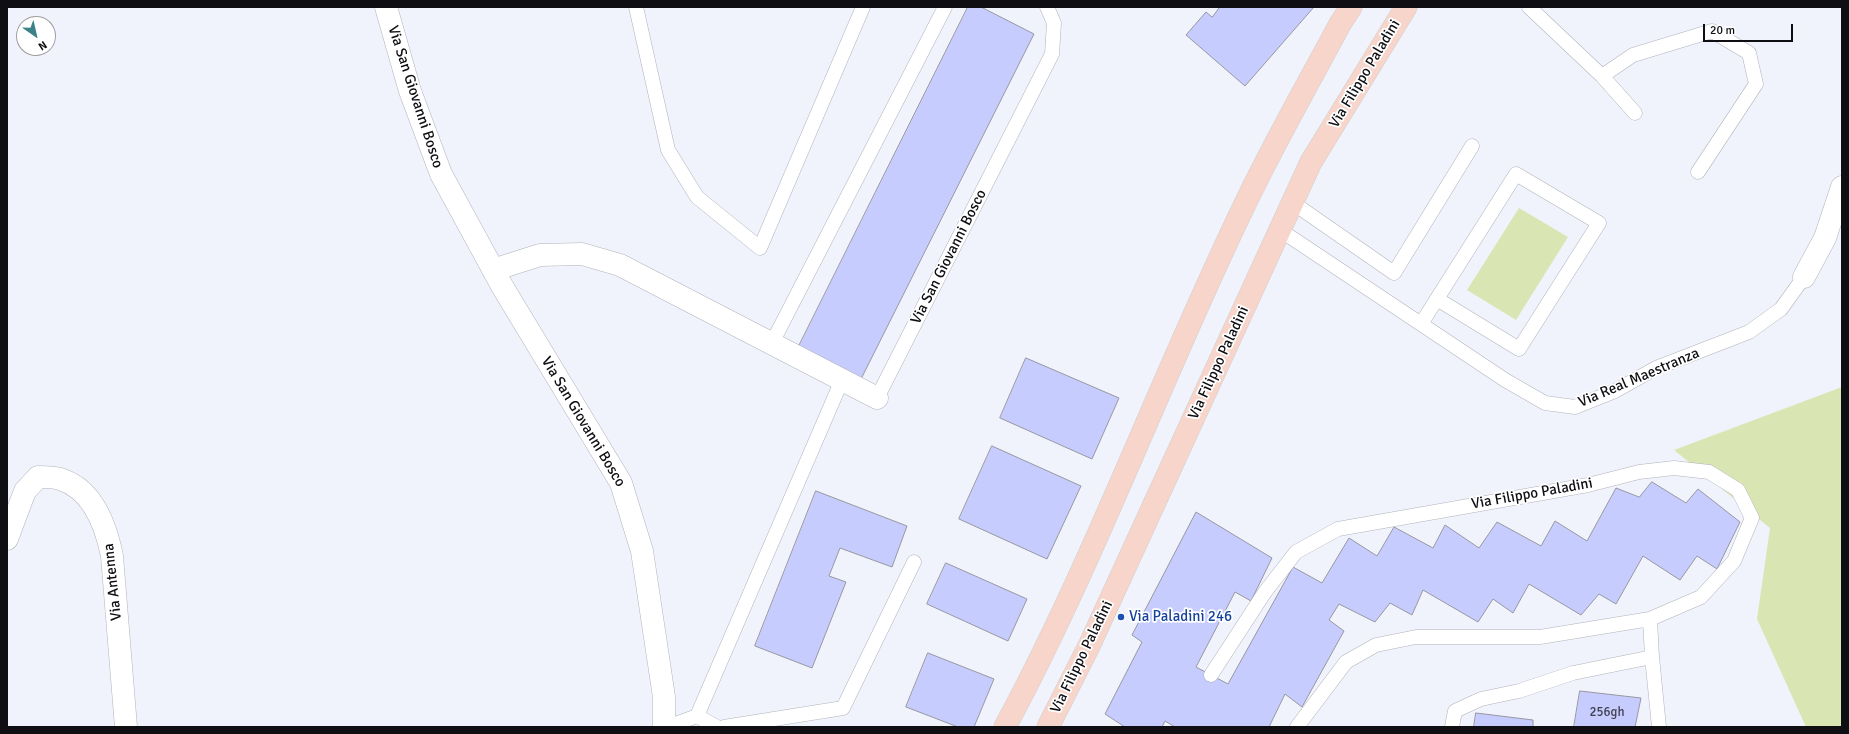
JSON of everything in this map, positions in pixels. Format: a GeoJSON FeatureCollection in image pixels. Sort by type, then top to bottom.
{"type":"FeatureCollection","features":[{"type":"Feature","properties":{"kind":"main road"},"geometry":{"type":"LineString","coordinates":[[1005,727],[1037,668],[1090,554],[1245,204],[1340,24],[1352,7]]}},
{"type":"Feature","properties":{"kind":"main road","name":"Via Filippo Paladini"},"geometry":{"type":"LineString","coordinates":[[1048,727],[1089,646],[1311,162],[1406,7]]}},
{"type":"Feature","properties":{"kind":"street","name":"Via San Giovanni Bosco"},"geometry":{"type":"LineString","coordinates":[[386,7],[410,91],[441,174],[493,270],[622,483],[642,551],[664,697],[664,727]]}},
{"type":"Feature","properties":{"kind":"street","name":"Via Real Maestranza"},"geometry":{"type":"LineString","coordinates":[[1804,277],[1825,238],[1842,187]]}},
{"type":"Feature","properties":{"kind":"street","name":"Via San Giovanni Bosco"},"geometry":{"type":"LineString","coordinates":[[493,270],[540,255],[582,254],[620,265],[877,398]]}},
{"type":"Feature","properties":{"kind":"street","name":"Via Antenna"},"geometry":{"type":"LineString","coordinates":[[7,540],[25,491],[38,477],[60,479],[81,490],[98,513],[108,536],[112,556],[126,727]]}},
{"type":"Feature","properties":{"kind":"lane"},"geometry":{"type":"LineString","coordinates":[[636,7],[668,150],[697,197],[760,248],[863,7]]}},
{"type":"Feature","properties":{"kind":"lane"},"geometry":{"type":"LineString","coordinates":[[772,343],[945,7]]}},
{"type":"Feature","properties":{"kind":"lane","name":"Via San Giovanni Bosco"},"geometry":{"type":"LineString","coordinates":[[877,398],[1052,54],[1054,23],[1047,7]]}},
{"type":"Feature","properties":{"kind":"lane"},"geometry":{"type":"LineString","coordinates":[[1529,7],[1602,76],[1635,113]]}},
{"type":"Feature","properties":{"kind":"lane"},"geometry":{"type":"LineString","coordinates":[[1602,76],[1633,55],[1712,31],[1749,54],[1756,84],[1698,172]]}},
{"type":"Feature","properties":{"kind":"lane"},"geometry":{"type":"LineString","coordinates":[[1293,203],[1394,273],[1472,146]]}},
{"type":"Feature","properties":{"kind":"lane"},"geometry":{"type":"LineString","coordinates":[[1421,324],[1516,174],[1599,224],[1519,349],[1437,299]]}},
{"type":"Feature","properties":{"kind":"lane","name":"Via Real Maestranza"},"geometry":{"type":"LineString","coordinates":[[1280,230],[1505,380],[1545,403],[1576,407],[1615,391],[1656,368],[1749,332],[1781,309],[1804,277]]}},
{"type":"Feature","properties":{"kind":"lane"},"geometry":{"type":"LineString","coordinates":[[667,727],[697,716],[842,380]]}},
{"type":"Feature","properties":{"kind":"lane","name":"Via Filippo Paladini"},"geometry":{"type":"LineString","coordinates":[[1211,675],[1265,592],[1296,552],[1338,529],[1588,485],[1639,472],[1674,468],[1709,472],[1738,490],[1752,518],[1734,561],[1701,597],[1650,619],[1540,637],[1416,637],[1376,645],[1346,662],[1297,727]]}},
{"type":"Feature","properties":{"kind":"lane"},"geometry":{"type":"LineString","coordinates":[[724,727],[843,708],[914,562]]}},
{"type":"Feature","properties":{"kind":"lane"},"geometry":{"type":"LineString","coordinates":[[1650,619],[1659,727]]}},
{"type":"Feature","properties":{"kind":"lane"},"geometry":{"type":"LineString","coordinates":[[1452,727],[1455,711],[1481,699],[1519,690],[1573,673],[1652,657]]}},
{"type":"Feature","properties":{"kind":"lane"},"geometry":{"type":"LineString","coordinates":[[697,716],[717,727]]}},
{"type":"Feature","properties":{"kind":"green space"},"geometry":{"type":"Polygon","coordinates":[[[1519,208],[1568,237],[1516,320],[1467,290],[1519,208]]]}},
{"type":"Feature","properties":{"kind":"green space"},"geometry":{"type":"Polygon","coordinates":[[[1842,387],[1842,727],[1806,727],[1757,619],[1770,528],[1674,450],[1842,387]]]}},
{"type":"Feature","properties":{"kind":"building"},"geometry":{"type":"Polygon","coordinates":[[[968,7],[981,7],[1034,34],[861,379],[798,348],[968,7]]]}},
{"type":"Feature","properties":{"kind":"building"},"geometry":{"type":"Polygon","coordinates":[[[1220,7],[1314,7],[1245,86],[1186,35],[1206,12],[1212,17],[1220,7]]]}},
{"type":"Feature","properties":{"kind":"building"},"geometry":{"type":"Polygon","coordinates":[[[1026,358],[1119,398],[1092,459],[1000,418],[1026,358]]]}},
{"type":"Feature","properties":{"kind":"building"},"geometry":{"type":"Polygon","coordinates":[[[992,446],[1081,486],[1047,559],[959,519],[992,446]]]}},
{"type":"Feature","properties":{"kind":"building"},"geometry":{"type":"Polygon","coordinates":[[[1652,482],[1686,503],[1698,489],[1740,522],[1717,569],[1697,556],[1680,580],[1643,556],[1616,604],[1599,594],[1581,615],[1529,584],[1513,613],[1493,599],[1478,622],[1423,590],[1412,615],[1390,603],[1375,622],[1339,604],[1329,620],[1344,631],[1302,707],[1285,694],[1269,727],[1175,727],[1165,721],[1162,727],[1125,727],[1105,714],[1142,642],[1132,635],[1196,512],[1272,558],[1251,601],[1235,592],[1196,667],[1228,684],[1293,567],[1322,583],[1349,538],[1377,556],[1394,527],[1433,548],[1445,525],[1479,548],[1497,522],[1541,546],[1555,521],[1587,541],[1616,488],[1639,497],[1652,482]]]}},
{"type":"Feature","properties":{"kind":"building"},"geometry":{"type":"Polygon","coordinates":[[[816,491],[907,526],[892,567],[840,548],[829,576],[846,582],[812,668],[755,646],[816,491]]]}},
{"type":"Feature","properties":{"kind":"building"},"geometry":{"type":"Polygon","coordinates":[[[946,563],[1027,599],[1008,641],[927,604],[946,563]]]}},
{"type":"Feature","properties":{"kind":"building"},"geometry":{"type":"Polygon","coordinates":[[[928,653],[994,679],[974,727],[958,727],[906,707],[928,653]]]}},
{"type":"Feature","properties":{"kind":"building"},"geometry":{"type":"Polygon","coordinates":[[[1580,691],[1641,698],[1635,727],[1574,727],[1580,691]]]}},
{"type":"Feature","properties":{"kind":"building"},"geometry":{"type":"Polygon","coordinates":[[[1476,713],[1533,720],[1533,727],[1474,727],[1476,713]]]}},
{"type":"Feature","properties":{"kind":"place","name":"Via Paladini 246"},"geometry":{"type":"Point","coordinates":[1121,617]}}]}
